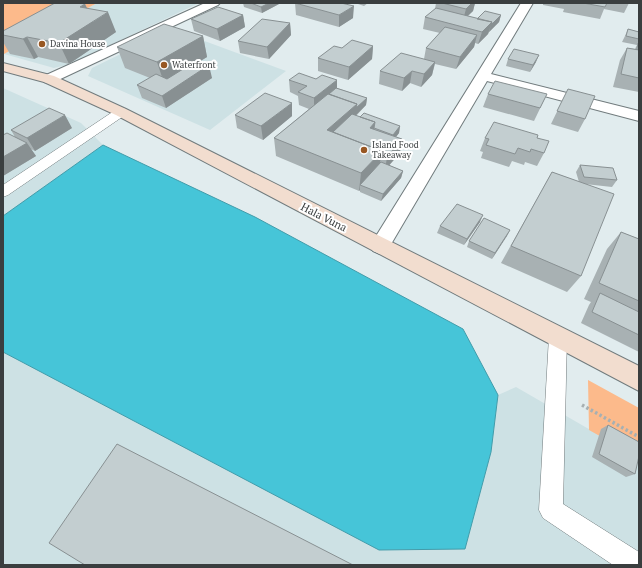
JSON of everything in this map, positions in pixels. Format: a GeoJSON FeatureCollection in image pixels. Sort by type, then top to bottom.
{"type":"FeatureCollection","features":[{"type":"Feature","properties":{"kind":"main road","name":"Hala Vuna"},"geometry":{"type":"LineString","coordinates":[[3,67],[49,79],[121,112],[639,379]]}},
{"type":"Feature","properties":{"kind":"street"},"geometry":{"type":"LineString","coordinates":[[49,79],[214,3]]}},
{"type":"Feature","properties":{"kind":"street"},"geometry":{"type":"LineString","coordinates":[[380,246],[527,3]]}},
{"type":"Feature","properties":{"kind":"street"},"geometry":{"type":"LineString","coordinates":[[483,76],[639,116]]}},
{"type":"Feature","properties":{"kind":"lane"},"geometry":{"type":"LineString","coordinates":[[3,192],[121,112]]}},
{"type":"Feature","properties":{"kind":"lane"},"geometry":{"type":"LineString","coordinates":[[558,337],[551,510],[636,565]]}},
{"type":"Feature","properties":{"kind":"shaded area"},"geometry":{"type":"Polygon","coordinates":[[[3,3],[97,3],[3,54],[3,3]]]}},
{"type":"Feature","properties":{"kind":"shaded area"},"geometry":{"type":"Polygon","coordinates":[[[97,3],[199,3],[70,64],[54,68],[4,54],[97,3]]]}},
{"type":"Feature","properties":{"kind":"shaded area"},"geometry":{"type":"Polygon","coordinates":[[[172,29],[286,71],[210,130],[88,76],[92,68],[172,29]]]}},
{"type":"Feature","properties":{"kind":"shaded area"},"geometry":{"type":"Polygon","coordinates":[[[3,88],[81,123],[103,145],[3,216],[3,88]]]}},
{"type":"Feature","properties":{"kind":"shaded area"},"geometry":{"type":"Polygon","coordinates":[[[3,352],[379,550],[465,549],[491,452],[498,395],[516,387],[639,458],[639,565],[3,565],[3,352]]]}},
{"type":"Feature","properties":{"kind":"shaded area"},"geometry":{"type":"Polygon","coordinates":[[[588,380],[639,408],[639,458],[589,430],[588,380]]]}},
{"type":"Feature","properties":{"kind":"water"},"geometry":{"type":"Polygon","coordinates":[[[103,145],[255,217],[463,329],[498,395],[491,452],[465,549],[379,550],[3,352],[3,216],[103,145]]]}},
{"type":"Feature","properties":{"kind":"building"},"geometry":{"type":"Polygon","coordinates":[[[55,3],[85,4],[80,7],[108,12],[59,43],[27,37],[23,39],[3,35],[3,31],[55,3]]]}},
{"type":"Feature","properties":{"kind":"building"},"geometry":{"type":"Polygon","coordinates":[[[251,3],[269,3],[261,7],[251,3]]]}},
{"type":"Feature","properties":{"kind":"building"},"geometry":{"type":"Polygon","coordinates":[[[295,3],[341,3],[354,6],[339,15],[295,3]]]}},
{"type":"Feature","properties":{"kind":"building"},"geometry":{"type":"Polygon","coordinates":[[[442,3],[472,3],[466,9],[442,3]]]}},
{"type":"Feature","properties":{"kind":"building"},"geometry":{"type":"Polygon","coordinates":[[[583,3],[607,3],[605,7],[583,3]]]}},
{"type":"Feature","properties":{"kind":"building"},"geometry":{"type":"Polygon","coordinates":[[[218,7],[243,15],[217,29],[191,19],[218,7]]]}},
{"type":"Feature","properties":{"kind":"building"},"geometry":{"type":"Polygon","coordinates":[[[436,8],[492,22],[482,32],[425,17],[436,8]]]}},
{"type":"Feature","properties":{"kind":"building"},"geometry":{"type":"Polygon","coordinates":[[[485,11],[501,15],[491,25],[492,22],[477,19],[485,11]]]}},
{"type":"Feature","properties":{"kind":"building"},"geometry":{"type":"Polygon","coordinates":[[[262,19],[290,23],[267,47],[238,41],[262,19]]]}},
{"type":"Feature","properties":{"kind":"building"},"geometry":{"type":"Polygon","coordinates":[[[164,24],[203,36],[157,62],[117,47],[164,24]]]}},
{"type":"Feature","properties":{"kind":"building"},"geometry":{"type":"Polygon","coordinates":[[[445,27],[477,35],[460,57],[426,48],[445,27]]]}},
{"type":"Feature","properties":{"kind":"building"},"geometry":{"type":"Polygon","coordinates":[[[628,29],[639,32],[639,39],[626,36],[628,29]]]}},
{"type":"Feature","properties":{"kind":"building"},"geometry":{"type":"Polygon","coordinates":[[[352,40],[373,46],[349,67],[318,58],[334,46],[342,48],[352,40]]]}},
{"type":"Feature","properties":{"kind":"building"},"geometry":{"type":"Polygon","coordinates":[[[627,48],[639,50],[639,78],[621,74],[627,48]]]}},
{"type":"Feature","properties":{"kind":"building"},"geometry":{"type":"Polygon","coordinates":[[[514,49],[539,55],[533,65],[508,59],[514,49]]]}},
{"type":"Feature","properties":{"kind":"building"},"geometry":{"type":"Polygon","coordinates":[[[401,53],[435,62],[424,74],[412,71],[404,78],[380,71],[401,53]]]}},
{"type":"Feature","properties":{"kind":"building"},"geometry":{"type":"Polygon","coordinates":[[[196,61],[209,65],[162,96],[137,85],[156,74],[167,79],[196,61]]]}},
{"type":"Feature","properties":{"kind":"building"},"geometry":{"type":"Polygon","coordinates":[[[299,73],[316,79],[322,75],[337,80],[314,98],[298,92],[307,86],[289,80],[299,73]]]}},
{"type":"Feature","properties":{"kind":"building"},"geometry":{"type":"Polygon","coordinates":[[[495,81],[547,94],[540,108],[488,94],[495,81]]]}},
{"type":"Feature","properties":{"kind":"building"},"geometry":{"type":"Polygon","coordinates":[[[336,88],[367,98],[356,108],[357,104],[329,94],[336,88]]]}},
{"type":"Feature","properties":{"kind":"building"},"geometry":{"type":"Polygon","coordinates":[[[568,89],[595,96],[585,119],[557,111],[568,89]]]}},
{"type":"Feature","properties":{"kind":"building"},"geometry":{"type":"Polygon","coordinates":[[[265,93],[292,103],[261,126],[235,115],[265,93]]]}},
{"type":"Feature","properties":{"kind":"building"},"geometry":{"type":"Polygon","coordinates":[[[328,94],[357,104],[327,130],[382,151],[361,173],[274,138],[328,94]]]}},
{"type":"Feature","properties":{"kind":"building"},"geometry":{"type":"Polygon","coordinates":[[[49,108],[65,115],[27,138],[11,130],[49,108]]]}},
{"type":"Feature","properties":{"kind":"building"},"geometry":{"type":"Polygon","coordinates":[[[364,113],[400,126],[393,135],[374,128],[375,122],[360,117],[364,113]]]}},
{"type":"Feature","properties":{"kind":"building"},"geometry":{"type":"Polygon","coordinates":[[[352,114],[375,122],[370,128],[402,139],[387,157],[381,155],[382,151],[333,132],[352,114]]]}},
{"type":"Feature","properties":{"kind":"building"},"geometry":{"type":"Polygon","coordinates":[[[494,122],[538,135],[537,138],[549,141],[544,153],[531,149],[530,152],[518,148],[515,154],[486,145],[489,139],[485,138],[494,122]]]}},
{"type":"Feature","properties":{"kind":"building"},"geometry":{"type":"Polygon","coordinates":[[[7,133],[27,143],[3,157],[3,135],[7,133]]]}},
{"type":"Feature","properties":{"kind":"building"},"geometry":{"type":"Polygon","coordinates":[[[381,162],[403,171],[383,194],[360,185],[381,162]]]}},
{"type":"Feature","properties":{"kind":"building"},"geometry":{"type":"Polygon","coordinates":[[[580,165],[613,168],[617,180],[584,177],[580,165]]]}},
{"type":"Feature","properties":{"kind":"building"},"geometry":{"type":"Polygon","coordinates":[[[552,172],[614,194],[581,276],[511,246],[552,172]]]}},
{"type":"Feature","properties":{"kind":"building"},"geometry":{"type":"Polygon","coordinates":[[[457,204],[483,215],[467,239],[440,226],[457,204]]]}},
{"type":"Feature","properties":{"kind":"building"},"geometry":{"type":"Polygon","coordinates":[[[484,218],[510,230],[495,253],[469,241],[484,218]]]}},
{"type":"Feature","properties":{"kind":"building"},"geometry":{"type":"Polygon","coordinates":[[[621,232],[639,239],[639,301],[599,283],[621,232]]]}},
{"type":"Feature","properties":{"kind":"building"},"geometry":{"type":"Polygon","coordinates":[[[600,293],[639,312],[639,335],[592,312],[600,293]]]}},
{"type":"Feature","properties":{"kind":"building"},"geometry":{"type":"Polygon","coordinates":[[[608,425],[639,442],[639,456],[635,474],[599,454],[608,425]]]}},
{"type":"Feature","properties":{"kind":"building"},"geometry":{"type":"Polygon","coordinates":[[[117,444],[353,565],[85,565],[49,543],[117,444]]]}},
{"type":"Feature","properties":{"kind":"place","name":"Davina House"},"geometry":{"type":"Point","coordinates":[42,44]}},
{"type":"Feature","properties":{"kind":"place","name":"Waterfront"},"geometry":{"type":"Point","coordinates":[164,65]}},
{"type":"Feature","properties":{"kind":"place","name":"Island Food Takeaway"},"geometry":{"type":"Point","coordinates":[364,150]}}]}
